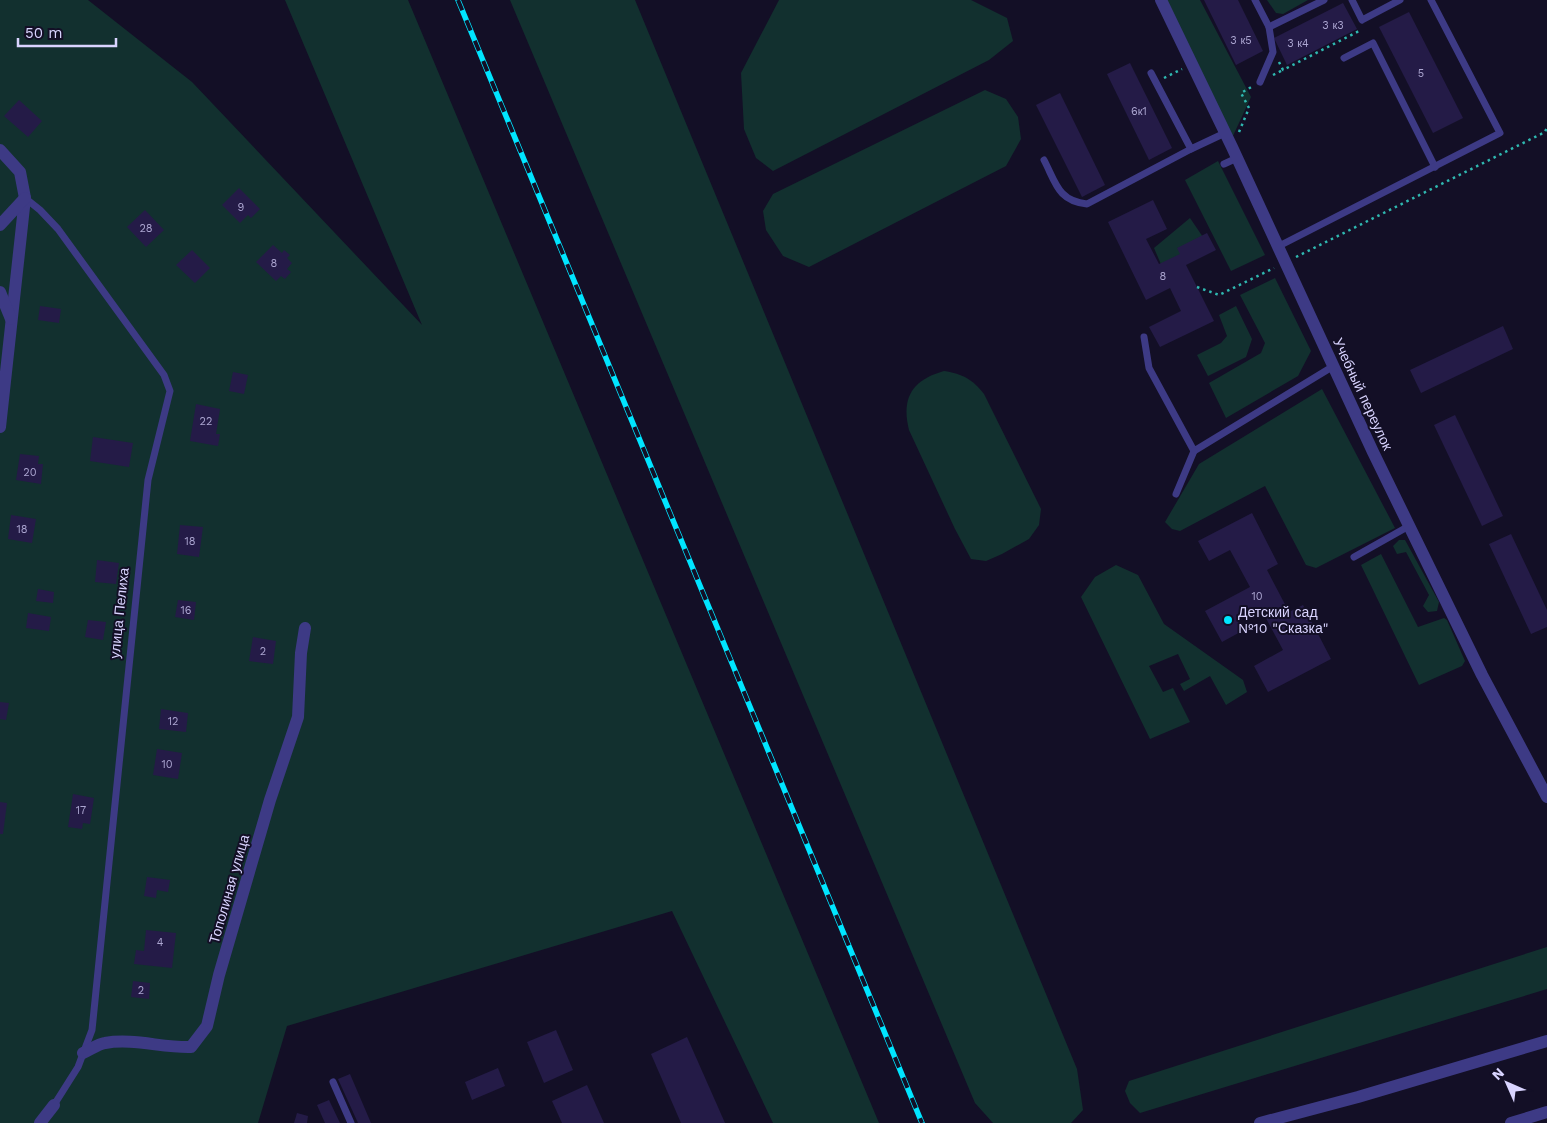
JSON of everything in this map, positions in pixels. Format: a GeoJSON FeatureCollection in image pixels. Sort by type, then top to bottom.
{"type":"FeatureCollection","features":[{"type":"Feature","properties":{"kind":"street","name":"Учебный переулок"},"geometry":{"type":"LineString","coordinates":[[1160,0],[1192,64],[1231,134],[1237,158],[1279,246],[1332,367],[1409,526],[1482,675],[1547,797]]}},
{"type":"Feature","properties":{"kind":"street"},"geometry":{"type":"LineString","coordinates":[[0,150],[20,172],[25,198],[0,427]]}},
{"type":"Feature","properties":{"kind":"street"},"geometry":{"type":"LineString","coordinates":[[0,225],[25,198]]}},
{"type":"Feature","properties":{"kind":"street"},"geometry":{"type":"LineString","coordinates":[[0,292],[12,324]]}},
{"type":"Feature","properties":{"kind":"street","name":"Тополиная улица"},"geometry":{"type":"LineString","coordinates":[[84,1053],[103,1043],[123,1042],[171,1048],[191,1047],[207,1026],[219,975],[270,800],[298,717],[301,653],[305,628]]}},
{"type":"Feature","properties":{"kind":"street"},"geometry":{"type":"LineString","coordinates":[[1260,1123],[1358,1097],[1547,1040]]}},
{"type":"Feature","properties":{"kind":"street","name":"улица Пелиха"},"geometry":{"type":"LineString","coordinates":[[40,1123],[54,1105]]}},
{"type":"Feature","properties":{"kind":"street"},"geometry":{"type":"LineString","coordinates":[[1511,1123],[1547,1112]]}},
{"type":"Feature","properties":{"kind":"lane"},"geometry":{"type":"LineString","coordinates":[[1255,0],[1268,27],[1273,52],[1260,82]]}},
{"type":"Feature","properties":{"kind":"lane"},"geometry":{"type":"LineString","coordinates":[[1268,27],[1324,0]]}},
{"type":"Feature","properties":{"kind":"lane"},"geometry":{"type":"LineString","coordinates":[[1352,0],[1362,20],[1400,0]]}},
{"type":"Feature","properties":{"kind":"lane"},"geometry":{"type":"LineString","coordinates":[[1279,246],[1500,133],[1431,0]]}},
{"type":"Feature","properties":{"kind":"lane"},"geometry":{"type":"LineString","coordinates":[[1344,58],[1373,42],[1435,167]]}},
{"type":"Feature","properties":{"kind":"lane"},"geometry":{"type":"LineString","coordinates":[[1151,73],[1191,149]]}},
{"type":"Feature","properties":{"kind":"lane"},"geometry":{"type":"LineString","coordinates":[[1044,160],[1061,194],[1072,202],[1087,204],[1191,149],[1231,134]]}},
{"type":"Feature","properties":{"kind":"lane"},"geometry":{"type":"LineString","coordinates":[[1224,164],[1237,158]]}},
{"type":"Feature","properties":{"kind":"lane","name":"улица Пелиха"},"geometry":{"type":"LineString","coordinates":[[25,198],[40,210],[58,229],[164,376],[170,391],[148,480],[92,1030],[78,1067],[54,1105]]}},
{"type":"Feature","properties":{"kind":"lane"},"geometry":{"type":"LineString","coordinates":[[1144,337],[1149,368],[1194,451]]}},
{"type":"Feature","properties":{"kind":"lane"},"geometry":{"type":"LineString","coordinates":[[1176,494],[1194,451],[1332,367]]}},
{"type":"Feature","properties":{"kind":"lane"},"geometry":{"type":"LineString","coordinates":[[1354,557],[1409,526]]}},
{"type":"Feature","properties":{"kind":"lane"},"geometry":{"type":"LineString","coordinates":[[333,1082],[351,1123]]}},
{"type":"Feature","properties":{"kind":"path"},"geometry":{"type":"LineString","coordinates":[[1273,52],[1283,70],[1366,28],[1362,20]]}},
{"type":"Feature","properties":{"kind":"path"},"geometry":{"type":"LineString","coordinates":[[1156,82],[1192,64]]}},
{"type":"Feature","properties":{"kind":"path"},"geometry":{"type":"LineString","coordinates":[[1231,134],[1249,108],[1241,93],[1260,82]]}},
{"type":"Feature","properties":{"kind":"path"},"geometry":{"type":"LineString","coordinates":[[1293,258],[1545,132],[1547,127]]}},
{"type":"Feature","properties":{"kind":"path"},"geometry":{"type":"LineString","coordinates":[[1197,287],[1219,295],[1276,267]]}},
{"type":"Feature","properties":{"kind":"green space"},"geometry":{"type":"Polygon","coordinates":[[[0,0],[88,0],[192,82],[422,325],[285,0],[408,0],[879,1123],[773,1123],[672,911],[287,1026],[258,1123],[0,1123],[0,0]]]}},
{"type":"Feature","properties":{"kind":"green space"},"geometry":{"type":"Polygon","coordinates":[[[510,0],[635,0],[1077,1069],[1083,1110],[1071,1123],[993,1123],[975,1103],[510,0]]]}},
{"type":"Feature","properties":{"kind":"green space"},"geometry":{"type":"Polygon","coordinates":[[[779,0],[971,0],[1007,18],[1013,41],[989,60],[773,171],[756,158],[744,129],[741,73],[779,0]]]}},
{"type":"Feature","properties":{"kind":"green space"},"geometry":{"type":"Polygon","coordinates":[[[1164,0],[1200,0],[1251,97],[1232,138],[1164,0]]]}},
{"type":"Feature","properties":{"kind":"green space"},"geometry":{"type":"Polygon","coordinates":[[[1267,0],[1308,0],[1283,14],[1276,13],[1267,0]]]}},
{"type":"Feature","properties":{"kind":"green space"},"geometry":{"type":"Polygon","coordinates":[[[985,90],[1006,99],[1018,117],[1021,139],[1006,166],[809,267],[783,256],[766,230],[763,211],[773,194],[985,90]]]}},
{"type":"Feature","properties":{"kind":"green space"},"geometry":{"type":"Polygon","coordinates":[[[1218,161],[1265,255],[1231,271],[1185,180],[1218,161]]]}},
{"type":"Feature","properties":{"kind":"green space"},"geometry":{"type":"Polygon","coordinates":[[[1190,218],[1207,243],[1163,269],[1154,248],[1190,218]]]}},
{"type":"Feature","properties":{"kind":"green space"},"geometry":{"type":"Polygon","coordinates":[[[1275,278],[1311,351],[1298,376],[1226,418],[1209,383],[1261,353],[1265,343],[1240,295],[1275,278]]]}},
{"type":"Feature","properties":{"kind":"green space"},"geometry":{"type":"Polygon","coordinates":[[[1236,306],[1252,339],[1246,357],[1208,376],[1197,355],[1221,343],[1227,336],[1219,315],[1236,306]]]}},
{"type":"Feature","properties":{"kind":"green space"},"geometry":{"type":"Polygon","coordinates":[[[944,371],[967,378],[984,394],[1041,509],[1039,525],[1029,539],[986,561],[971,559],[909,430],[907,409],[911,392],[924,380],[944,371]]]}},
{"type":"Feature","properties":{"kind":"green space"},"geometry":{"type":"Polygon","coordinates":[[[1322,389],[1395,528],[1316,568],[1306,565],[1265,486],[1180,531],[1172,529],[1165,522],[1199,464],[1322,389]]]}},
{"type":"Feature","properties":{"kind":"green space"},"geometry":{"type":"Polygon","coordinates":[[[1399,540],[1405,540],[1439,602],[1437,611],[1428,612],[1423,606],[1429,595],[1406,552],[1397,554],[1393,546],[1399,540]]]}},
{"type":"Feature","properties":{"kind":"green space"},"geometry":{"type":"Polygon","coordinates":[[[1381,554],[1418,627],[1444,618],[1447,620],[1465,661],[1462,666],[1419,685],[1361,565],[1381,554]]]}},
{"type":"Feature","properties":{"kind":"green space"},"geometry":{"type":"Polygon","coordinates":[[[1116,565],[1138,575],[1164,624],[1243,680],[1247,692],[1226,705],[1210,676],[1184,691],[1180,684],[1190,679],[1178,654],[1149,666],[1163,692],[1173,688],[1190,722],[1150,739],[1081,597],[1095,577],[1116,565]]]}},
{"type":"Feature","properties":{"kind":"green space"},"geometry":{"type":"Polygon","coordinates":[[[1547,947],[1547,989],[1140,1113],[1130,1103],[1125,1091],[1129,1081],[1547,947]]]}},
{"type":"Feature","properties":{"kind":"building"},"geometry":{"type":"Polygon","coordinates":[[[1204,0],[1238,0],[1263,51],[1236,65],[1204,0]]]}},
{"type":"Feature","properties":{"kind":"building"},"geometry":{"type":"Polygon","coordinates":[[[1343,3],[1357,29],[1287,65],[1274,38],[1343,3]]]}},
{"type":"Feature","properties":{"kind":"building"},"geometry":{"type":"Polygon","coordinates":[[[1409,12],[1463,118],[1433,133],[1379,27],[1409,12]]]}},
{"type":"Feature","properties":{"kind":"building"},"geometry":{"type":"Polygon","coordinates":[[[1130,63],[1172,148],[1149,160],[1107,74],[1130,63]]]}},
{"type":"Feature","properties":{"kind":"building"},"geometry":{"type":"Polygon","coordinates":[[[1060,93],[1105,185],[1082,197],[1036,105],[1060,93]]]}},
{"type":"Feature","properties":{"kind":"building"},"geometry":{"type":"Polygon","coordinates":[[[19,100],[42,121],[28,137],[4,116],[19,100]]]}},
{"type":"Feature","properties":{"kind":"building"},"geometry":{"type":"Polygon","coordinates":[[[239,188],[260,209],[251,218],[248,215],[240,223],[222,205],[239,188]]]}},
{"type":"Feature","properties":{"kind":"building"},"geometry":{"type":"Polygon","coordinates":[[[1153,200],[1167,229],[1146,239],[1159,264],[1180,254],[1177,248],[1207,233],[1216,250],[1186,265],[1214,321],[1160,347],[1149,327],[1181,311],[1170,288],[1146,300],[1108,222],[1153,200]]]}},
{"type":"Feature","properties":{"kind":"building"},"geometry":{"type":"Polygon","coordinates":[[[145,210],[164,230],[146,247],[127,227],[145,210]]]}},
{"type":"Feature","properties":{"kind":"building"},"geometry":{"type":"Polygon","coordinates":[[[273,245],[282,253],[284,250],[290,255],[287,258],[292,263],[287,269],[291,272],[285,279],[281,276],[276,281],[256,262],[273,245]]]}},
{"type":"Feature","properties":{"kind":"building"},"geometry":{"type":"Polygon","coordinates":[[[192,250],[210,268],[195,283],[176,265],[192,250]]]}},
{"type":"Feature","properties":{"kind":"building"},"geometry":{"type":"Polygon","coordinates":[[[40,306],[61,309],[59,323],[38,320],[40,306]]]}},
{"type":"Feature","properties":{"kind":"building"},"geometry":{"type":"Polygon","coordinates":[[[1503,326],[1513,349],[1421,393],[1410,370],[1503,326]]]}},
{"type":"Feature","properties":{"kind":"building"},"geometry":{"type":"Polygon","coordinates":[[[233,372],[248,375],[244,394],[229,391],[233,372]]]}},
{"type":"Feature","properties":{"kind":"building"},"geometry":{"type":"Polygon","coordinates":[[[196,404],[220,409],[216,434],[220,434],[218,446],[190,441],[196,404]]]}},
{"type":"Feature","properties":{"kind":"building"},"geometry":{"type":"Polygon","coordinates":[[[1455,415],[1503,516],[1482,526],[1434,425],[1455,415]]]}},
{"type":"Feature","properties":{"kind":"building"},"geometry":{"type":"Polygon","coordinates":[[[93,437],[133,443],[129,467],[90,461],[93,437]]]}},
{"type":"Feature","properties":{"kind":"building"},"geometry":{"type":"Polygon","coordinates":[[[20,454],[39,456],[38,464],[43,464],[41,484],[16,480],[20,454]]]}},
{"type":"Feature","properties":{"kind":"building"},"geometry":{"type":"Polygon","coordinates":[[[1252,513],[1278,564],[1267,570],[1289,612],[1303,605],[1331,659],[1268,692],[1254,666],[1283,650],[1261,609],[1239,621],[1244,630],[1222,642],[1205,611],[1250,587],[1230,550],[1209,561],[1198,541],[1252,513]]]}},
{"type":"Feature","properties":{"kind":"building"},"geometry":{"type":"Polygon","coordinates":[[[11,515],[36,519],[32,543],[8,539],[11,515]]]}},
{"type":"Feature","properties":{"kind":"building"},"geometry":{"type":"Polygon","coordinates":[[[180,525],[203,527],[199,557],[177,554],[180,525]]]}},
{"type":"Feature","properties":{"kind":"building"},"geometry":{"type":"Polygon","coordinates":[[[1511,534],[1547,610],[1547,627],[1531,634],[1489,544],[1511,534]]]}},
{"type":"Feature","properties":{"kind":"building"},"geometry":{"type":"Polygon","coordinates":[[[97,560],[119,563],[116,584],[95,582],[97,560]]]}},
{"type":"Feature","properties":{"kind":"building"},"geometry":{"type":"Polygon","coordinates":[[[38,589],[54,592],[53,603],[36,601],[38,589]]]}},
{"type":"Feature","properties":{"kind":"building"},"geometry":{"type":"Polygon","coordinates":[[[178,600],[196,602],[194,620],[175,617],[178,600]]]}},
{"type":"Feature","properties":{"kind":"building"},"geometry":{"type":"Polygon","coordinates":[[[28,613],[51,617],[49,631],[26,628],[28,613]]]}},
{"type":"Feature","properties":{"kind":"building"},"geometry":{"type":"Polygon","coordinates":[[[88,620],[106,622],[103,640],[85,637],[88,620]]]}},
{"type":"Feature","properties":{"kind":"building"},"geometry":{"type":"Polygon","coordinates":[[[253,637],[276,641],[273,664],[249,661],[253,637]]]}},
{"type":"Feature","properties":{"kind":"building"},"geometry":{"type":"Polygon","coordinates":[[[0,702],[9,703],[6,720],[0,719],[0,702]]]}},
{"type":"Feature","properties":{"kind":"building"},"geometry":{"type":"Polygon","coordinates":[[[161,709],[188,713],[186,732],[159,729],[161,709]]]}},
{"type":"Feature","properties":{"kind":"building"},"geometry":{"type":"Polygon","coordinates":[[[157,749],[182,753],[178,779],[153,775],[157,749]]]}},
{"type":"Feature","properties":{"kind":"building"},"geometry":{"type":"Polygon","coordinates":[[[73,794],[94,798],[90,824],[83,823],[82,829],[68,827],[73,794]]]}},
{"type":"Feature","properties":{"kind":"building"},"geometry":{"type":"Polygon","coordinates":[[[0,802],[7,803],[3,834],[0,834],[0,802]]]}},
{"type":"Feature","properties":{"kind":"building"},"geometry":{"type":"Polygon","coordinates":[[[147,877],[170,880],[168,892],[157,890],[156,898],[144,896],[147,877]]]}},
{"type":"Feature","properties":{"kind":"building"},"geometry":{"type":"Polygon","coordinates":[[[146,930],[176,933],[172,968],[134,964],[136,950],[144,951],[146,930]]]}},
{"type":"Feature","properties":{"kind":"building"},"geometry":{"type":"Polygon","coordinates":[[[133,981],[150,983],[149,999],[131,997],[133,981]]]}},
{"type":"Feature","properties":{"kind":"building"},"geometry":{"type":"Polygon","coordinates":[[[556,1030],[573,1070],[544,1083],[527,1042],[556,1030]]]}},
{"type":"Feature","properties":{"kind":"building"},"geometry":{"type":"Polygon","coordinates":[[[687,1037],[725,1123],[681,1123],[651,1054],[687,1037]]]}},
{"type":"Feature","properties":{"kind":"building"},"geometry":{"type":"Polygon","coordinates":[[[498,1068],[505,1086],[472,1100],[465,1082],[498,1068]]]}},
{"type":"Feature","properties":{"kind":"building"},"geometry":{"type":"Polygon","coordinates":[[[350,1074],[371,1123],[358,1123],[338,1079],[350,1074]]]}},
{"type":"Feature","properties":{"kind":"building"},"geometry":{"type":"Polygon","coordinates":[[[587,1085],[604,1123],[562,1123],[552,1101],[587,1085]]]}},
{"type":"Feature","properties":{"kind":"building"},"geometry":{"type":"Polygon","coordinates":[[[329,1100],[340,1123],[325,1123],[317,1105],[329,1100]]]}},
{"type":"Feature","properties":{"kind":"building"},"geometry":{"type":"Polygon","coordinates":[[[297,1113],[308,1116],[307,1123],[294,1123],[297,1113]]]}},
{"type":"Feature","properties":{"kind":"railway"},"geometry":{"type":"LineString","coordinates":[[458,0],[922,1123]]}},
{"type":"Feature","properties":{"kind":"place","name":"Детский сад №10 \"Сказка\""},"geometry":{"type":"Point","coordinates":[1228,620]}}]}
